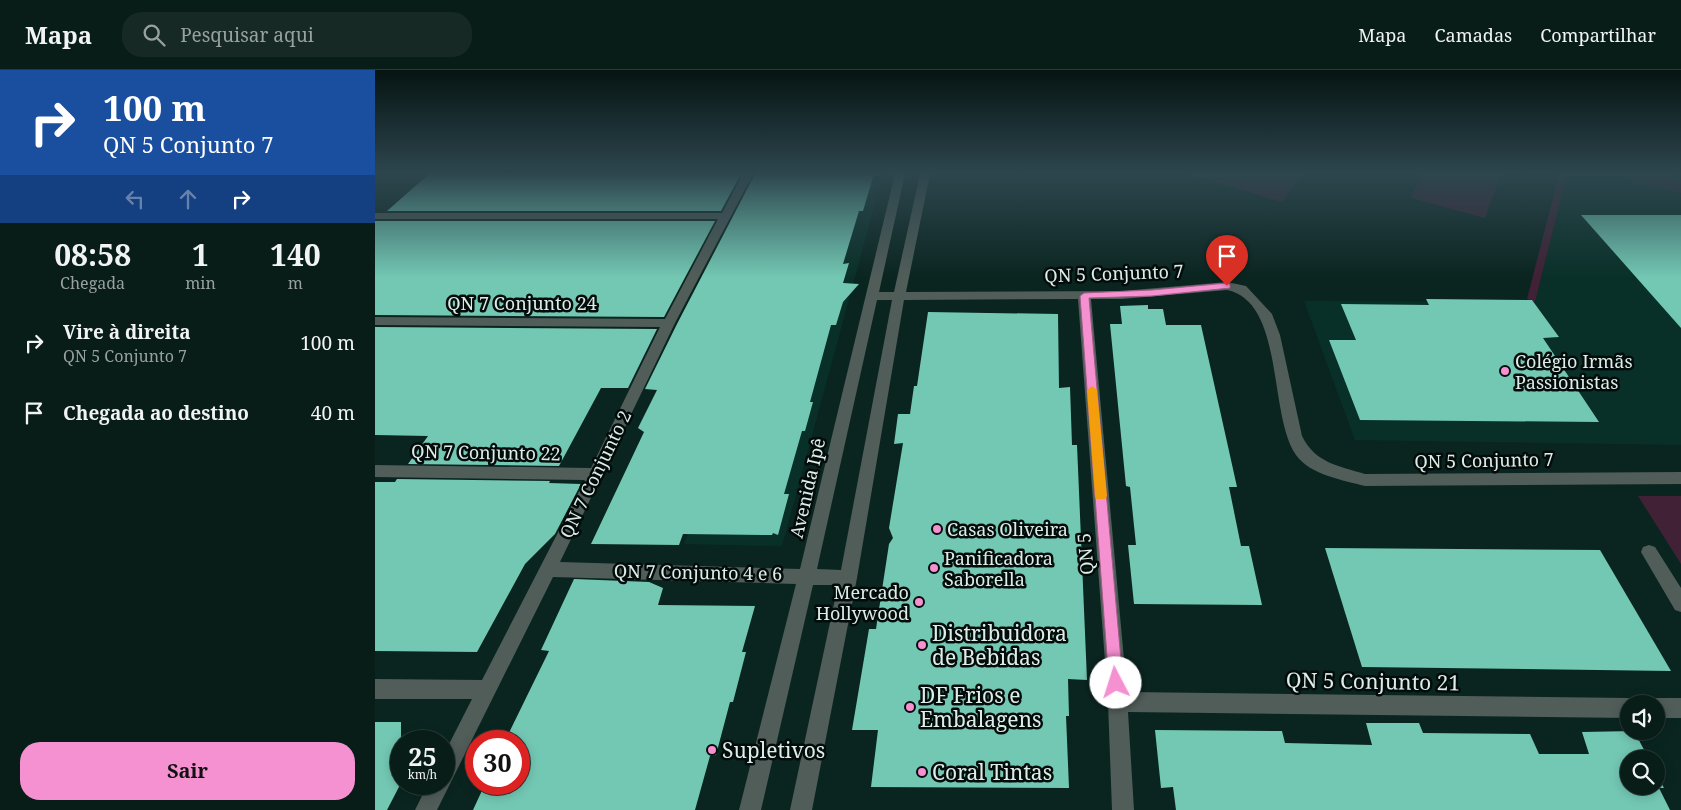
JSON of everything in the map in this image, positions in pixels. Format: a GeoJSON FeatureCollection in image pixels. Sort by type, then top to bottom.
{"type":"FeatureCollection","features":[{"type":"Feature","properties":{"kind":"street","name":"QN 7 Conjunto 2"},"geometry":{"type":"LineString","coordinates":[[455,753],[596,474],[669,323],[730,209]]}},
{"type":"Feature","properties":{"kind":"street","name":"Avenida Ipê"},"geometry":{"type":"LineString","coordinates":[[750,810],[892,209]]}},
{"type":"Feature","properties":{"kind":"street"},"geometry":{"type":"LineString","coordinates":[[801,810],[849,578],[894,318],[918,209]]}},
{"type":"Feature","properties":{"kind":"street"},"geometry":{"type":"LineString","coordinates":[[375,216],[726,216]]}},
{"type":"Feature","properties":{"kind":"street","name":"QN 5 Conjunto 7"},"geometry":{"type":"LineString","coordinates":[[873,296],[1013,294],[1084,296],[1168,292],[1227,286],[1242,289],[1266,314],[1273,334],[1295,436],[1302,452],[1311,460],[1327,469],[1365,480],[1681,478]]}},
{"type":"Feature","properties":{"kind":"street","name":"QN 5"},"geometry":{"type":"LineString","coordinates":[[1084,296],[1117,702],[1123,810]]}},
{"type":"Feature","properties":{"kind":"street","name":"QN 7 Conjunto 24"},"geometry":{"type":"LineString","coordinates":[[375,321],[669,323]]}},
{"type":"Feature","properties":{"kind":"street","name":"QN 7 Conjunto 22"},"geometry":{"type":"LineString","coordinates":[[375,471],[596,474]]}},
{"type":"Feature","properties":{"kind":"street"},"geometry":{"type":"LineString","coordinates":[[1649,552],[1681,604]]}},
{"type":"Feature","properties":{"kind":"street","name":"QN 7 Conjunto 4 e 6"},"geometry":{"type":"LineString","coordinates":[[548,569],[807,575],[849,578]]}},
{"type":"Feature","properties":{"kind":"street"},"geometry":{"type":"LineString","coordinates":[[375,689],[486,690]]}},
{"type":"Feature","properties":{"kind":"street","name":"QN 5 Conjunto 21"},"geometry":{"type":"LineString","coordinates":[[1117,702],[1620,708]]}},
{"type":"Feature","properties":{"kind":"street"},"geometry":{"type":"LineString","coordinates":[[1665,708],[1681,708]]}},
{"type":"Feature","properties":{"kind":"street"},"geometry":{"type":"LineString","coordinates":[[426,810],[434,795]]}},
{"type":"Feature","properties":{"kind":"shaded area"},"geometry":{"type":"Polygon","coordinates":[[[811,209],[874,209],[782,546],[684,544],[811,209]]]}},
{"type":"Feature","properties":{"kind":"shaded area"},"geometry":{"type":"Polygon","coordinates":[[[1450,209],[1488,209],[1485,218],[1450,209]]]}},
{"type":"Feature","properties":{"kind":"shaded area"},"geometry":{"type":"Polygon","coordinates":[[[1550,209],[1558,209],[1535,302],[1527,299],[1550,209]]]}},
{"type":"Feature","properties":{"kind":"shaded area","name":"Colégio Irmãs Passionistas"},"geometry":{"type":"Polygon","coordinates":[[[1558,209],[1681,209],[1681,445],[1355,440],[1304,301],[1535,302],[1558,209]]]}},
{"type":"Feature","properties":{"kind":"shaded area"},"geometry":{"type":"Polygon","coordinates":[[[1638,496],[1681,496],[1681,564],[1638,496]]]}},
{"type":"Feature","properties":{"kind":"building"},"geometry":{"type":"Polygon","coordinates":[[[390,209],[722,209],[721,211],[387,211],[390,209]]]}},
{"type":"Feature","properties":{"kind":"building"},"geometry":{"type":"Polygon","coordinates":[[[737,209],[864,209],[863,211],[859,211],[843,264],[849,263],[843,283],[859,284],[843,302],[836,325],[831,325],[810,402],[813,402],[805,431],[802,431],[784,494],[789,494],[778,535],[773,533],[772,535],[683,534],[679,545],[591,544],[644,432],[638,428],[657,390],[645,389],[737,209]]]}},
{"type":"Feature","properties":{"kind":"building"},"geometry":{"type":"Polygon","coordinates":[[[1581,215],[1681,215],[1681,328],[1581,215]]]}},
{"type":"Feature","properties":{"kind":"building"},"geometry":{"type":"Polygon","coordinates":[[[375,221],[715,221],[664,317],[375,315],[375,221]]]}},
{"type":"Feature","properties":{"kind":"building"},"geometry":{"type":"Polygon","coordinates":[[[1426,299],[1532,300],[1559,337],[1543,338],[1599,422],[1360,420],[1329,340],[1356,340],[1341,304],[1429,305],[1426,299]]]}},
{"type":"Feature","properties":{"kind":"building"},"geometry":{"type":"Polygon","coordinates":[[[1148,305],[1148,309],[1163,309],[1166,325],[1201,325],[1237,487],[1229,487],[1241,546],[1249,546],[1262,605],[1134,604],[1128,545],[1136,545],[1130,487],[1126,486],[1110,324],[1122,324],[1120,306],[1148,305]]]}},
{"type":"Feature","properties":{"kind":"building"},"geometry":{"type":"Polygon","coordinates":[[[928,312],[1058,314],[1059,388],[1070,387],[1072,445],[1077,445],[1087,680],[1068,679],[1069,716],[1066,716],[1069,788],[871,787],[878,730],[852,730],[869,629],[876,629],[889,544],[893,538],[889,528],[903,443],[894,444],[898,414],[910,414],[914,386],[917,386],[928,312]]]}},
{"type":"Feature","properties":{"kind":"building"},"geometry":{"type":"Polygon","coordinates":[[[375,327],[657,329],[628,388],[601,388],[559,466],[408,464],[428,436],[375,435],[375,327]]]}},
{"type":"Feature","properties":{"kind":"building"},"geometry":{"type":"Polygon","coordinates":[[[397,479],[550,481],[549,483],[581,484],[555,534],[525,564],[477,652],[375,651],[375,482],[395,482],[397,479]]]}},
{"type":"Feature","properties":{"kind":"building"},"geometry":{"type":"Polygon","coordinates":[[[1325,548],[1600,550],[1671,671],[1362,667],[1325,548]]]}},
{"type":"Feature","properties":{"kind":"building"},"geometry":{"type":"Polygon","coordinates":[[[574,579],[649,582],[663,588],[658,605],[755,606],[742,652],[746,652],[733,702],[730,702],[716,755],[710,756],[695,810],[473,810],[480,795],[530,795],[530,730],[510,730],[549,651],[541,650],[574,579]]]}},
{"type":"Feature","properties":{"kind":"building"},"geometry":{"type":"Polygon","coordinates":[[[375,722],[401,722],[401,730],[390,730],[390,795],[395,795],[387,810],[375,810],[375,722]]]}},
{"type":"Feature","properties":{"kind":"building"},"geometry":{"type":"Polygon","coordinates":[[[1366,723],[1419,723],[1423,733],[1530,734],[1539,754],[1589,754],[1582,732],[1620,731],[1620,740],[1639,740],[1644,750],[1620,750],[1620,795],[1662,795],[1670,810],[1176,810],[1173,787],[1161,788],[1155,730],[1282,731],[1285,743],[1372,745],[1366,723]]]}},
{"type":"Feature","properties":{"kind":"slow traffic"},"geometry":{"type":"LineString","coordinates":[[1092,390],[1101,496]]}},
{"type":"Feature","properties":{"kind":"place","name":"Colégio Irmãs Passionistas"},"geometry":{"type":"Point","coordinates":[1505,371]}},
{"type":"Feature","properties":{"kind":"place","name":"Casas Oliveira"},"geometry":{"type":"Point","coordinates":[937,529]}},
{"type":"Feature","properties":{"kind":"place","name":"Panificadora Saborella"},"geometry":{"type":"Point","coordinates":[934,568]}},
{"type":"Feature","properties":{"kind":"place","name":"Mercado Hollywood"},"geometry":{"type":"Point","coordinates":[919,602]}},
{"type":"Feature","properties":{"kind":"place","name":"Distribuidora de Bebidas"},"geometry":{"type":"Point","coordinates":[922,645]}},
{"type":"Feature","properties":{"kind":"place","name":"DF Frios e Embalagens"},"geometry":{"type":"Point","coordinates":[910,707]}},
{"type":"Feature","properties":{"kind":"place","name":"Supletivos"},"geometry":{"type":"Point","coordinates":[712,750]}},
{"type":"Feature","properties":{"kind":"place","name":"Coral Tintas"},"geometry":{"type":"Point","coordinates":[922,772]}},
{"type":"Feature","properties":{"kind":"route"},"geometry":{"type":"LineString","coordinates":[[1116,683],[1084,296],[1168,292],[1200,287],[1227,286]]}}]}
